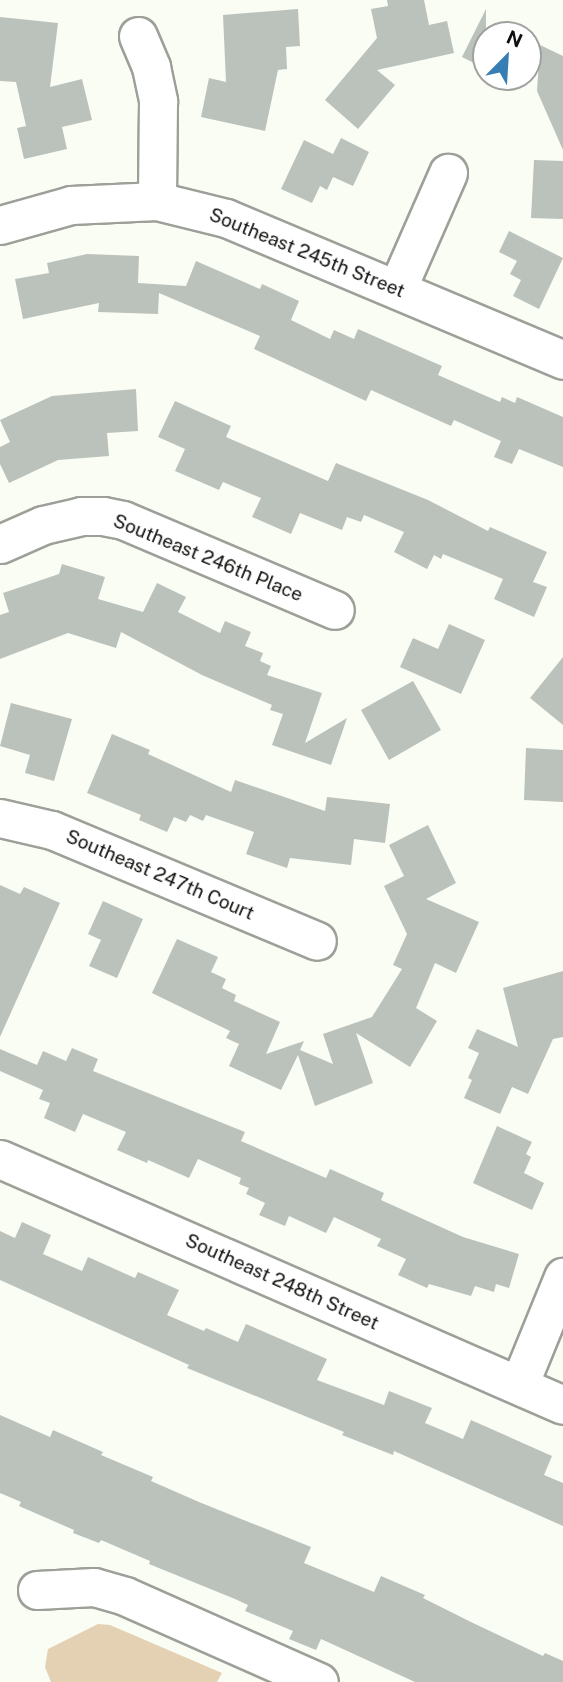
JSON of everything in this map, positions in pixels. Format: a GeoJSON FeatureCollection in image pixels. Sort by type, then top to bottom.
{"type":"FeatureCollection","features":[{"type":"Feature","properties":{"kind":"street"},"geometry":{"type":"LineString","coordinates":[[138,36],[151,67],[158,101],[157,201]]}},
{"type":"Feature","properties":{"kind":"street"},"geometry":{"type":"LineString","coordinates":[[397,289],[448,173]]}},
{"type":"Feature","properties":{"kind":"street","name":"Southeast 245th Street"},"geometry":{"type":"LineString","coordinates":[[0,225],[71,205],[157,201],[226,218],[563,360]]}},
{"type":"Feature","properties":{"kind":"street","name":"Southeast 246th Place"},"geometry":{"type":"LineString","coordinates":[[0,544],[43,525],[81,516],[103,516],[123,520],[335,610]]}},
{"type":"Feature","properties":{"kind":"street","name":"Southeast 247th Court"},"geometry":{"type":"LineString","coordinates":[[0,818],[52,830],[317,941]]}},
{"type":"Feature","properties":{"kind":"street","name":"Southeast 248th Street"},"geometry":{"type":"LineString","coordinates":[[0,1159],[563,1405]]}},
{"type":"Feature","properties":{"kind":"street"},"geometry":{"type":"LineString","coordinates":[[519,1385],[563,1277]]}},
{"type":"Feature","properties":{"kind":"street"},"geometry":{"type":"LineString","coordinates":[[37,1590],[93,1587],[125,1596],[319,1682]]}},
{"type":"Feature","properties":{"kind":"shaded area"},"geometry":{"type":"Polygon","coordinates":[[[98,1624],[110,1625],[222,1673],[217,1682],[51,1682],[45,1667],[48,1649],[98,1624]]]}},
{"type":"Feature","properties":{"kind":"building"},"geometry":{"type":"Polygon","coordinates":[[[387,0],[424,0],[429,25],[447,21],[454,53],[377,70],[395,85],[358,129],[325,100],[377,38],[371,9],[388,6],[387,0]]]}},
{"type":"Feature","properties":{"kind":"building"},"geometry":{"type":"Polygon","coordinates":[[[298,9],[300,46],[286,47],[287,69],[278,70],[265,131],[201,117],[209,78],[226,82],[223,15],[298,9]]]}},
{"type":"Feature","properties":{"kind":"building"},"geometry":{"type":"Polygon","coordinates":[[[486,9],[486,21],[480,21],[486,9]]]}},
{"type":"Feature","properties":{"kind":"building"},"geometry":{"type":"Polygon","coordinates":[[[0,17],[58,23],[50,87],[82,79],[92,120],[62,127],[67,149],[24,159],[17,128],[26,126],[16,82],[0,81],[0,17]]]}},
{"type":"Feature","properties":{"kind":"building"},"geometry":{"type":"Polygon","coordinates":[[[472,37],[472,62],[462,57],[472,37]]]}},
{"type":"Feature","properties":{"kind":"building"},"geometry":{"type":"Polygon","coordinates":[[[542,46],[563,56],[563,150],[537,91],[542,91],[542,46]]]}},
{"type":"Feature","properties":{"kind":"building"},"geometry":{"type":"Polygon","coordinates":[[[341,138],[369,152],[353,186],[333,177],[327,190],[320,186],[312,203],[281,189],[304,140],[333,154],[341,138]]]}},
{"type":"Feature","properties":{"kind":"building"},"geometry":{"type":"Polygon","coordinates":[[[534,160],[563,161],[563,219],[531,218],[534,160]]]}},
{"type":"Feature","properties":{"kind":"building"},"geometry":{"type":"Polygon","coordinates":[[[509,231],[563,258],[539,309],[513,296],[521,280],[510,274],[517,261],[499,252],[509,231]]]}},
{"type":"Feature","properties":{"kind":"building"},"geometry":{"type":"Polygon","coordinates":[[[87,254],[139,256],[138,283],[186,286],[196,261],[260,289],[262,284],[299,301],[291,320],[330,339],[334,330],[354,339],[358,329],[442,366],[438,375],[486,396],[500,402],[502,397],[515,403],[517,397],[563,417],[563,467],[519,449],[512,464],[494,457],[501,441],[454,420],[451,426],[371,390],[366,401],[254,349],[260,336],[159,293],[158,314],[98,312],[99,303],[23,319],[15,279],[49,273],[47,263],[87,254]]]}},
{"type":"Feature","properties":{"kind":"building"},"geometry":{"type":"Polygon","coordinates":[[[136,389],[138,431],[107,433],[109,456],[58,460],[9,483],[0,464],[0,447],[10,442],[0,420],[52,396],[136,389]]]}},
{"type":"Feature","properties":{"kind":"building"},"geometry":{"type":"Polygon","coordinates":[[[175,401],[231,426],[226,437],[328,481],[336,463],[428,500],[488,531],[490,527],[547,552],[533,582],[547,587],[534,617],[494,599],[503,579],[443,554],[441,559],[434,555],[427,569],[394,552],[404,532],[364,515],[361,522],[347,517],[342,530],[300,513],[291,534],[252,517],[261,498],[223,482],[219,490],[175,471],[185,449],[158,437],[175,401]]]}},
{"type":"Feature","properties":{"kind":"building"},"geometry":{"type":"Polygon","coordinates":[[[62,564],[105,577],[98,599],[143,612],[157,583],[186,597],[178,612],[220,633],[225,621],[251,632],[245,646],[263,653],[260,661],[271,666],[267,675],[322,693],[305,743],[347,718],[331,765],[272,745],[283,714],[270,710],[272,705],[202,675],[121,632],[116,648],[68,633],[0,659],[0,615],[9,612],[3,593],[59,574],[62,564]]]}},
{"type":"Feature","properties":{"kind":"building"},"geometry":{"type":"Polygon","coordinates":[[[449,624],[485,640],[461,694],[400,667],[413,638],[438,649],[449,624]]]}},
{"type":"Feature","properties":{"kind":"building"},"geometry":{"type":"Polygon","coordinates":[[[563,657],[563,725],[530,698],[563,657]]]}},
{"type":"Feature","properties":{"kind":"building"},"geometry":{"type":"Polygon","coordinates":[[[413,681],[441,730],[389,760],[361,710],[413,681]]]}},
{"type":"Feature","properties":{"kind":"building"},"geometry":{"type":"Polygon","coordinates":[[[11,703],[72,719],[54,781],[25,773],[30,755],[0,746],[11,703]]]}},
{"type":"Feature","properties":{"kind":"building"},"geometry":{"type":"Polygon","coordinates":[[[112,734],[150,750],[148,754],[231,792],[235,780],[325,811],[327,797],[390,804],[385,843],[354,839],[351,865],[290,858],[287,868],[246,854],[254,832],[206,815],[203,821],[190,815],[186,822],[174,817],[167,832],[139,820],[141,815],[87,793],[112,734]]]}},
{"type":"Feature","properties":{"kind":"building"},"geometry":{"type":"Polygon","coordinates":[[[526,748],[563,750],[563,802],[524,800],[526,748]]]}},
{"type":"Feature","properties":{"kind":"building"},"geometry":{"type":"Polygon","coordinates":[[[428,825],[456,883],[426,899],[479,922],[456,973],[435,963],[416,1008],[437,1021],[410,1067],[356,1033],[373,1083],[315,1106],[298,1055],[281,1090],[229,1066],[239,1044],[226,1038],[230,1031],[152,993],[177,939],[218,957],[211,972],[226,979],[222,988],[236,995],[234,1001],[280,1022],[266,1054],[304,1041],[300,1050],[333,1064],[323,1034],[372,1017],[402,969],[393,965],[407,934],[384,886],[404,876],[389,845],[428,825]]]}},
{"type":"Feature","properties":{"kind":"building"},"geometry":{"type":"Polygon","coordinates":[[[0,885],[20,894],[24,887],[60,903],[0,1037],[0,885]]]}},
{"type":"Feature","properties":{"kind":"building"},"geometry":{"type":"Polygon","coordinates":[[[103,901],[143,919],[117,978],[89,966],[101,940],[88,934],[103,901]]]}},
{"type":"Feature","properties":{"kind":"building"},"geometry":{"type":"Polygon","coordinates":[[[563,971],[563,1037],[553,1039],[528,1094],[512,1087],[500,1114],[464,1098],[472,1080],[468,1078],[479,1053],[468,1048],[477,1029],[518,1047],[503,988],[563,971]]]}},
{"type":"Feature","properties":{"kind":"building"},"geometry":{"type":"Polygon","coordinates":[[[72,1048],[98,1059],[93,1071],[245,1132],[241,1141],[326,1178],[330,1169],[384,1193],[381,1200],[463,1237],[519,1254],[509,1288],[496,1284],[494,1292],[475,1286],[471,1296],[429,1284],[427,1288],[398,1275],[406,1259],[377,1246],[381,1239],[334,1217],[326,1233],[289,1216],[285,1226],[259,1215],[265,1203],[246,1194],[249,1188],[239,1184],[241,1178],[198,1159],[189,1178],[148,1160],[147,1163],[117,1150],[126,1132],[83,1114],[75,1132],[44,1118],[50,1103],[39,1099],[43,1090],[0,1071],[0,1049],[37,1065],[43,1051],[66,1061],[72,1048]]]}},
{"type":"Feature","properties":{"kind":"building"},"geometry":{"type":"Polygon","coordinates":[[[497,1126],[532,1142],[526,1154],[531,1157],[524,1173],[544,1183],[532,1210],[473,1183],[497,1126]]]}},
{"type":"Feature","properties":{"kind":"building"},"geometry":{"type":"Polygon","coordinates":[[[22,1222],[51,1235],[43,1254],[82,1271],[88,1257],[135,1278],[138,1272],[179,1290],[167,1315],[238,1342],[246,1324],[327,1359],[317,1380],[384,1405],[389,1391],[432,1408],[425,1423],[463,1439],[471,1420],[552,1456],[544,1475],[563,1483],[563,1526],[394,1451],[393,1455],[342,1435],[344,1432],[187,1368],[189,1365],[0,1280],[0,1231],[15,1238],[22,1222]]]}},
{"type":"Feature","properties":{"kind":"building"},"geometry":{"type":"Polygon","coordinates":[[[0,1415],[50,1437],[53,1430],[103,1452],[101,1455],[153,1477],[151,1481],[311,1547],[304,1563],[374,1592],[381,1576],[425,1595],[423,1598],[473,1623],[543,1656],[545,1653],[563,1661],[563,1682],[415,1682],[321,1639],[316,1650],[289,1639],[293,1631],[245,1611],[248,1605],[149,1564],[150,1561],[101,1540],[99,1543],[73,1533],[74,1530],[19,1506],[21,1502],[0,1493],[0,1415]]]}}]}
